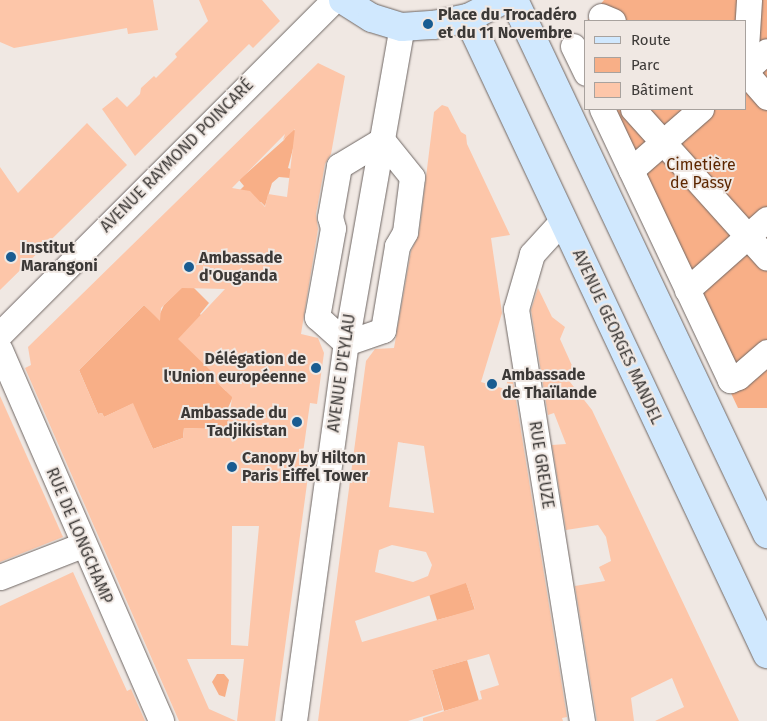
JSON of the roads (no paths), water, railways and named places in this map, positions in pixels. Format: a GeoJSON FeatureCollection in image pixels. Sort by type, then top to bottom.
{"type":"FeatureCollection","features":[{"type":"Feature","properties":{"kind":"main road"},"geometry":{"type":"LineString","coordinates":[[343,0],[372,18],[402,27],[434,26],[468,18],[503,0]]}},
{"type":"Feature","properties":{"kind":"main road"},"geometry":{"type":"LineString","coordinates":[[514,0],[767,534]]}},
{"type":"Feature","properties":{"kind":"main road","name":"AVENUE GEORGES MANDEL"},"geometry":{"type":"LineString","coordinates":[[468,18],[767,654]]}},
{"type":"Feature","properties":{"kind":"street","name":"AVENUE RAYMOND POINCARÉ"},"geometry":{"type":"LineString","coordinates":[[0,334],[334,0]]}},
{"type":"Feature","properties":{"kind":"street"},"geometry":{"type":"LineString","coordinates":[[747,32],[749,0]]}},
{"type":"Feature","properties":{"kind":"street","name":"AVENUE D'EYLAU"},"geometry":{"type":"LineString","coordinates":[[294,721],[346,343],[402,27]]}},
{"type":"Feature","properties":{"kind":"street"},"geometry":{"type":"LineString","coordinates":[[573,46],[584,69]]}},
{"type":"Feature","properties":{"kind":"street"},"geometry":{"type":"LineString","coordinates":[[747,70],[767,51]]}},
{"type":"Feature","properties":{"kind":"street"},"geometry":{"type":"LineString","coordinates":[[747,72],[767,97]]}},
{"type":"Feature","properties":{"kind":"street"},"geometry":{"type":"LineString","coordinates":[[602,110],[730,380],[738,377],[767,352]]}},
{"type":"Feature","properties":{"kind":"street"},"geometry":{"type":"LineString","coordinates":[[634,110],[664,140],[767,258]]}},
{"type":"Feature","properties":{"kind":"street"},"geometry":{"type":"LineString","coordinates":[[631,170],[700,110]]}},
{"type":"Feature","properties":{"kind":"street"},"geometry":{"type":"LineString","coordinates":[[382,140],[412,177],[405,232],[397,246],[383,330],[346,343],[317,316],[333,228],[330,217],[339,166],[382,140]]}},
{"type":"Feature","properties":{"kind":"street"},"geometry":{"type":"LineString","coordinates":[[340,216],[350,159]]}},
{"type":"Feature","properties":{"kind":"street"},"geometry":{"type":"LineString","coordinates":[[396,227],[406,169]]}},
{"type":"Feature","properties":{"kind":"street"},"geometry":{"type":"LineString","coordinates":[[687,290],[767,219]]}},
{"type":"Feature","properties":{"kind":"street","name":"RUE GREUZE"},"geometry":{"type":"LineString","coordinates":[[562,221],[532,254],[516,309],[582,721]]}},
{"type":"Feature","properties":{"kind":"street","name":"RUE DE LONGCHAMP"},"geometry":{"type":"LineString","coordinates":[[0,350],[82,545],[161,721]]}},
{"type":"Feature","properties":{"kind":"street"},"geometry":{"type":"LineString","coordinates":[[0,576],[82,545]]}},
{"type":"Feature","properties":{"kind":"place","name":"Place du Trocadéro et du 11 Novembre"},"geometry":{"type":"Point","coordinates":[428,24]}},
{"type":"Feature","properties":{"kind":"place","name":"Institut Marangoni"},"geometry":{"type":"Point","coordinates":[11,257]}},
{"type":"Feature","properties":{"kind":"place","name":"Ambassade d'Ouganda"},"geometry":{"type":"Point","coordinates":[189,267]}},
{"type":"Feature","properties":{"kind":"place","name":"Délégation de l'Union européenne"},"geometry":{"type":"Point","coordinates":[316,368]}},
{"type":"Feature","properties":{"kind":"place","name":"Ambassade de Thaïlande"},"geometry":{"type":"Point","coordinates":[492,384]}},
{"type":"Feature","properties":{"kind":"place","name":"Ambassade du Tadjikistan"},"geometry":{"type":"Point","coordinates":[297,422]}},
{"type":"Feature","properties":{"kind":"place","name":"Canopy by Hilton Paris Eiffel Tower"},"geometry":{"type":"Point","coordinates":[232,467]}},
{"type":"Feature","properties":{"kind":"park label","name":"Cimetière de Passy"},"geometry":{"type":"Point","coordinates":[701,174]}}]}
